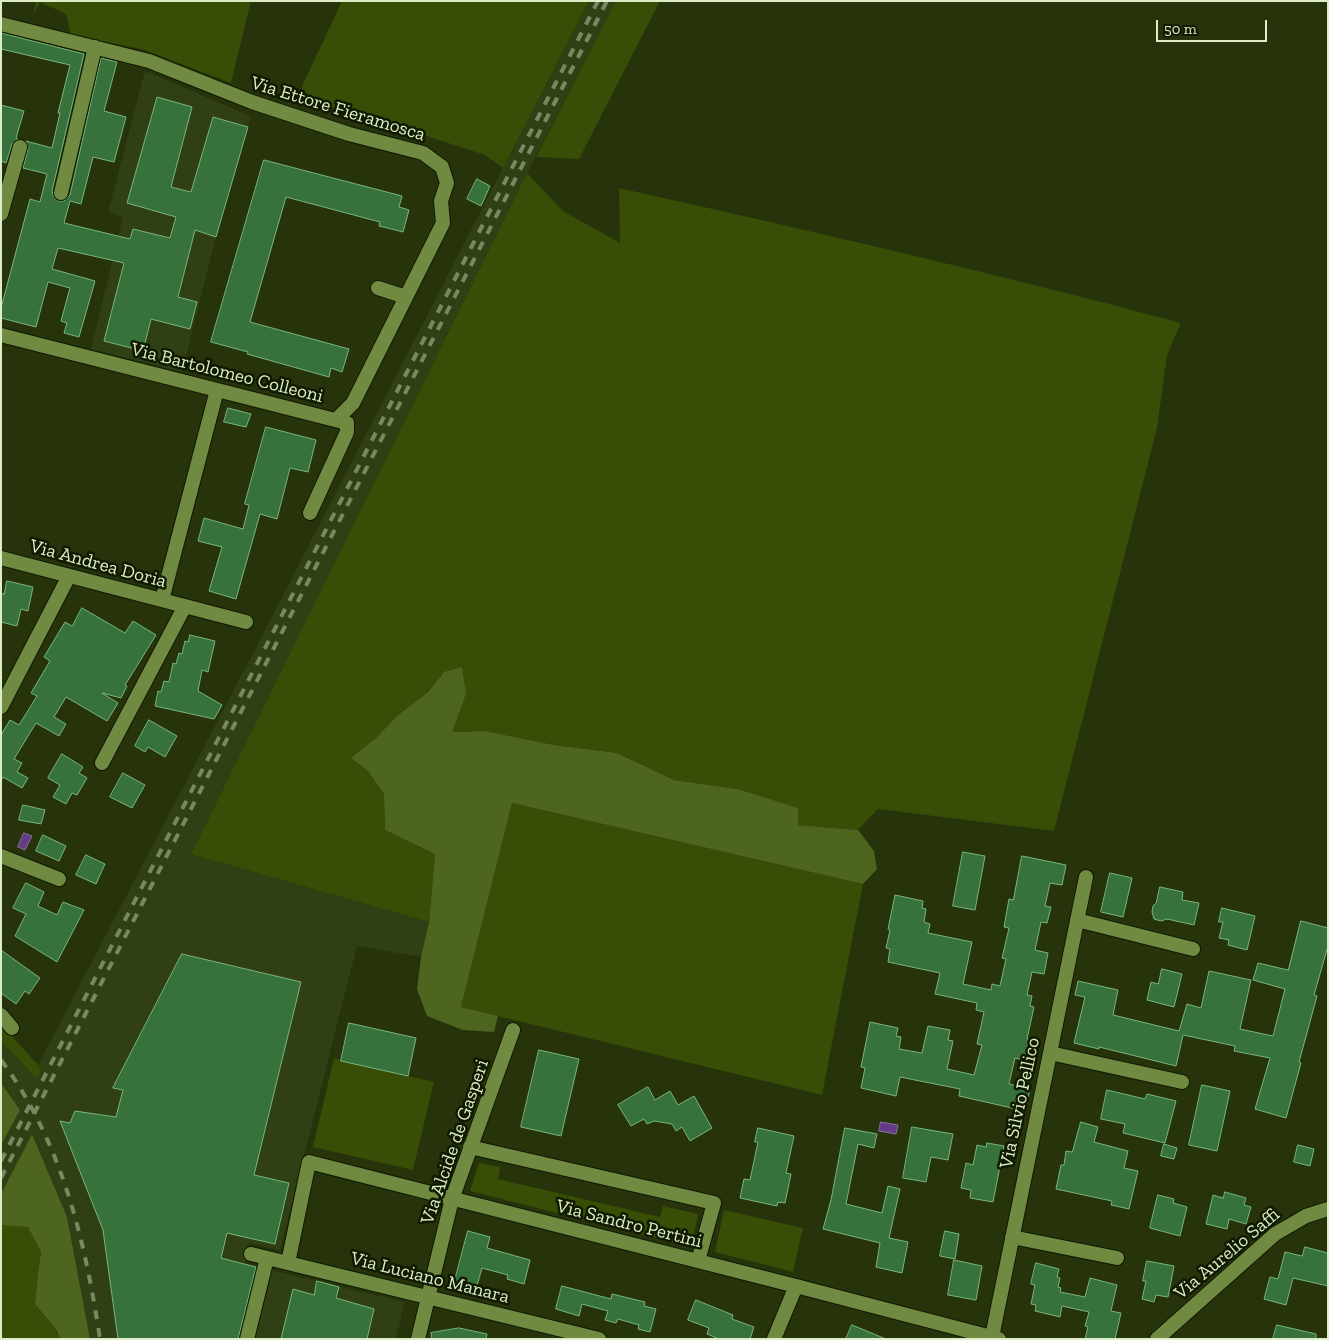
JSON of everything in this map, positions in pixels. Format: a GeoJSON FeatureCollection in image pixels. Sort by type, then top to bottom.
{"type":"FeatureCollection","features":[{"type":"Feature","properties":{"kind":"street","name":"Via Ettore Fieramosca"},"geometry":{"type":"LineString","coordinates":[[1,24],[149,61],[252,102],[349,134],[423,153],[442,167],[447,183],[441,201],[443,223],[353,403],[336,420]]}},
{"type":"Feature","properties":{"kind":"street"},"geometry":{"type":"LineString","coordinates":[[61,193],[95,47]]}},
{"type":"Feature","properties":{"kind":"street"},"geometry":{"type":"LineString","coordinates":[[1,214],[20,147]]}},
{"type":"Feature","properties":{"kind":"street"},"geometry":{"type":"LineString","coordinates":[[378,288],[406,297]]}},
{"type":"Feature","properties":{"kind":"street","name":"Via Bartolomeo Colleoni"},"geometry":{"type":"LineString","coordinates":[[1,335],[347,423],[347,432],[310,513]]}},
{"type":"Feature","properties":{"kind":"street"},"geometry":{"type":"LineString","coordinates":[[162,600],[216,390]]}},
{"type":"Feature","properties":{"kind":"street","name":"Via Andrea Doria"},"geometry":{"type":"LineString","coordinates":[[1,558],[246,622]]}},
{"type":"Feature","properties":{"kind":"street"},"geometry":{"type":"LineString","coordinates":[[1,707],[69,576]]}},
{"type":"Feature","properties":{"kind":"street","name":"Via Andrea Doria"},"geometry":{"type":"LineString","coordinates":[[102,763],[186,606]]}},
{"type":"Feature","properties":{"kind":"street"},"geometry":{"type":"LineString","coordinates":[[1,856],[59,879]]}},
{"type":"Feature","properties":{"kind":"street","name":"Via Silvio Pellico"},"geometry":{"type":"LineString","coordinates":[[995,1338],[1012,1237],[1086,877]]}},
{"type":"Feature","properties":{"kind":"street"},"geometry":{"type":"LineString","coordinates":[[1077,920],[1193,949]]}},
{"type":"Feature","properties":{"kind":"street"},"geometry":{"type":"LineString","coordinates":[[1,1015],[12,1028]]}},
{"type":"Feature","properties":{"kind":"street","name":"Via Alcide de Gasperi"},"geometry":{"type":"LineString","coordinates":[[418,1339],[452,1198],[513,1030]]}},
{"type":"Feature","properties":{"kind":"street"},"geometry":{"type":"LineString","coordinates":[[1050,1053],[1182,1082]]}},
{"type":"Feature","properties":{"kind":"street"},"geometry":{"type":"LineString","coordinates":[[470,1147],[714,1202],[698,1261]]}},
{"type":"Feature","properties":{"kind":"street","name":"Via Sandro Pertini"},"geometry":{"type":"LineString","coordinates":[[288,1263],[309,1162],[995,1338]]}},
{"type":"Feature","properties":{"kind":"street","name":"Via Aurelio Saffi"},"geometry":{"type":"LineString","coordinates":[[1157,1339],[1275,1234],[1306,1216],[1328,1209]]}},
{"type":"Feature","properties":{"kind":"street"},"geometry":{"type":"LineString","coordinates":[[1012,1237],[1117,1258]]}},
{"type":"Feature","properties":{"kind":"street","name":"Via Luciano Manara"},"geometry":{"type":"LineString","coordinates":[[252,1254],[429,1297],[566,1335],[599,1339]]}},
{"type":"Feature","properties":{"kind":"street"},"geometry":{"type":"LineString","coordinates":[[247,1339],[267,1258]]}},
{"type":"Feature","properties":{"kind":"street"},"geometry":{"type":"LineString","coordinates":[[774,1339],[796,1286]]}},
{"type":"Feature","properties":{"kind":"shaded area"},"geometry":{"type":"Polygon","coordinates":[[[36,1],[251,1],[231,83],[142,49],[71,35],[66,14],[40,2],[33,15],[36,1]]]}},
{"type":"Feature","properties":{"kind":"shaded area"},"geometry":{"type":"Polygon","coordinates":[[[342,1],[589,1],[503,168],[485,155],[343,109],[298,104],[303,84],[342,1]]]}},
{"type":"Feature","properties":{"kind":"shaded area"},"geometry":{"type":"Polygon","coordinates":[[[589,1],[616,1],[527,173],[191,854],[429,922],[421,957],[357,946],[280,1250],[249,1243],[245,1264],[404,1302],[396,1339],[90,1339],[67,1217],[32,1134],[1,1194],[1,1145],[20,1110],[1,1083],[1,1041],[36,1078],[41,1071],[38,1065],[261,638],[589,1]]]}},
{"type":"Feature","properties":{"kind":"shaded area"},"geometry":{"type":"Polygon","coordinates":[[[616,1],[660,1],[579,159],[536,157],[616,1]]]}},
{"type":"Feature","properties":{"kind":"shaded area"},"geometry":{"type":"Polygon","coordinates":[[[145,71],[250,116],[216,237],[182,372],[91,349],[123,217],[108,212],[145,71]]]}},
{"type":"Feature","properties":{"kind":"shaded area"},"geometry":{"type":"Polygon","coordinates":[[[527,173],[563,211],[620,243],[619,188],[901,252],[1181,323],[1167,355],[1157,428],[1054,831],[878,809],[858,830],[798,825],[737,789],[674,780],[617,753],[554,745],[485,731],[451,732],[466,694],[444,672],[428,692],[397,716],[376,738],[367,770],[384,794],[385,830],[435,854],[429,922],[191,854],[527,173]]]}},
{"type":"Feature","properties":{"kind":"shaded area"},"geometry":{"type":"Polygon","coordinates":[[[462,667],[466,694],[452,732],[485,731],[554,745],[617,753],[674,780],[737,789],[798,808],[798,825],[858,830],[874,851],[877,869],[863,884],[512,803],[461,1007],[498,1016],[494,1032],[463,1030],[427,1016],[417,989],[421,957],[429,922],[435,854],[385,830],[384,794],[367,770],[351,758],[376,738],[397,716],[428,692],[444,672],[462,667]]]}},
{"type":"Feature","properties":{"kind":"shaded area"},"geometry":{"type":"Polygon","coordinates":[[[512,803],[863,884],[822,1095],[461,1007],[512,803]]]}},
{"type":"Feature","properties":{"kind":"shaded area"},"geometry":{"type":"Polygon","coordinates":[[[24,833],[32,836],[25,850],[18,847],[24,833]]]}},
{"type":"Feature","properties":{"kind":"shaded area"},"geometry":{"type":"Polygon","coordinates":[[[1,1024],[38,1065],[41,1071],[36,1078],[1,1041],[1,1024]]]}},
{"type":"Feature","properties":{"kind":"shaded area"},"geometry":{"type":"Polygon","coordinates":[[[334,1058],[434,1082],[413,1170],[313,1147],[334,1058]]]}},
{"type":"Feature","properties":{"kind":"shaded area"},"geometry":{"type":"Polygon","coordinates":[[[1,1083],[20,1110],[1,1145],[1,1083]]]}},
{"type":"Feature","properties":{"kind":"shaded area"},"geometry":{"type":"Polygon","coordinates":[[[881,1122],[898,1125],[896,1134],[879,1131],[881,1122]]]}},
{"type":"Feature","properties":{"kind":"shaded area"},"geometry":{"type":"Polygon","coordinates":[[[32,1134],[67,1217],[90,1339],[60,1339],[57,1331],[35,1304],[41,1252],[28,1227],[1,1225],[1,1194],[32,1134]]]}},
{"type":"Feature","properties":{"kind":"shaded area"},"geometry":{"type":"Polygon","coordinates":[[[479,1163],[500,1167],[498,1179],[660,1217],[663,1206],[698,1214],[691,1247],[470,1191],[479,1163]]]}},
{"type":"Feature","properties":{"kind":"shaded area"},"geometry":{"type":"Polygon","coordinates":[[[724,1210],[803,1228],[793,1272],[715,1252],[724,1210]]]}},
{"type":"Feature","properties":{"kind":"shaded area"},"geometry":{"type":"Polygon","coordinates":[[[1,1225],[28,1226],[41,1252],[35,1304],[57,1332],[60,1339],[1,1339],[1,1225]]]}},
{"type":"Feature","properties":{"kind":"building"},"geometry":{"type":"Polygon","coordinates":[[[1,33],[84,54],[52,191],[53,196],[59,201],[64,201],[70,195],[101,58],[117,62],[104,111],[126,117],[114,162],[93,157],[81,204],[70,201],[64,223],[130,239],[133,229],[170,238],[176,217],[127,203],[157,97],[192,107],[171,187],[191,192],[213,117],[248,127],[216,237],[195,230],[178,297],[197,302],[190,329],[151,319],[143,351],[104,341],[124,263],[58,248],[52,269],[95,281],[79,337],[64,333],[67,323],[61,321],[70,288],[48,282],[36,327],[1,318],[1,308],[30,199],[40,202],[47,174],[23,168],[28,149],[26,141],[52,148],[60,113],[58,113],[70,65],[1,49],[1,33]]]}},
{"type":"Feature","properties":{"kind":"building"},"geometry":{"type":"Polygon","coordinates":[[[1,105],[24,111],[16,138],[18,139],[12,144],[6,163],[1,161],[1,105]]]}},
{"type":"Feature","properties":{"kind":"building"},"geometry":{"type":"Polygon","coordinates":[[[264,160],[402,196],[399,207],[409,210],[403,232],[379,226],[380,222],[286,197],[250,322],[349,349],[342,372],[331,368],[329,377],[211,342],[264,160]]]}},
{"type":"Feature","properties":{"kind":"building"},"geometry":{"type":"Polygon","coordinates":[[[477,179],[490,186],[481,206],[467,199],[477,179]]]}},
{"type":"Feature","properties":{"kind":"building"},"geometry":{"type":"Polygon","coordinates":[[[228,408],[251,414],[246,427],[224,422],[228,408]]]}},
{"type":"Feature","properties":{"kind":"building"},"geometry":{"type":"Polygon","coordinates":[[[266,427],[316,440],[308,472],[290,468],[277,519],[260,514],[236,599],[209,591],[222,547],[198,541],[204,518],[243,529],[249,505],[245,504],[266,427]]]}},
{"type":"Feature","properties":{"kind":"building"},"geometry":{"type":"Polygon","coordinates":[[[7,581],[33,587],[28,611],[21,609],[17,626],[1,622],[1,593],[4,594],[7,581]]]}},
{"type":"Feature","properties":{"kind":"building"},"geometry":{"type":"Polygon","coordinates":[[[82,608],[125,633],[133,621],[156,635],[125,685],[127,686],[121,698],[102,693],[118,703],[107,721],[66,697],[54,717],[66,724],[59,736],[36,723],[14,759],[22,763],[17,772],[28,778],[22,788],[3,777],[1,781],[1,735],[10,720],[19,725],[37,696],[31,693],[50,661],[44,657],[65,622],[72,626],[82,608]]]}},
{"type":"Feature","properties":{"kind":"building"},"geometry":{"type":"Polygon","coordinates":[[[190,635],[215,641],[208,672],[202,670],[198,691],[222,705],[214,719],[155,706],[158,691],[161,692],[164,681],[169,682],[173,663],[176,664],[179,653],[182,654],[185,641],[188,642],[190,635]]]}},
{"type":"Feature","properties":{"kind":"building"},"geometry":{"type":"Polygon","coordinates":[[[149,720],[177,736],[165,757],[148,747],[145,752],[135,746],[149,720]]]}},
{"type":"Feature","properties":{"kind":"building"},"geometry":{"type":"Polygon","coordinates":[[[62,754],[83,767],[79,773],[87,778],[77,795],[72,793],[66,804],[53,797],[60,785],[48,778],[62,754]]]}},
{"type":"Feature","properties":{"kind":"building"},"geometry":{"type":"Polygon","coordinates":[[[123,773],[145,785],[132,808],[110,797],[123,773]]]}},
{"type":"Feature","properties":{"kind":"building"},"geometry":{"type":"Polygon","coordinates":[[[23,805],[45,810],[41,824],[19,820],[23,805]]]}},
{"type":"Feature","properties":{"kind":"building"},"geometry":{"type":"Polygon","coordinates":[[[43,835],[66,846],[59,861],[36,851],[43,835]]]}},
{"type":"Feature","properties":{"kind":"building"},"geometry":{"type":"Polygon","coordinates":[[[963,852],[985,856],[975,910],[953,906],[963,852]]]}},
{"type":"Feature","properties":{"kind":"building"},"geometry":{"type":"Polygon","coordinates":[[[86,855],[105,864],[96,884],[76,875],[86,855]]]}},
{"type":"Feature","properties":{"kind":"building"},"geometry":{"type":"Polygon","coordinates":[[[1022,856],[1066,865],[1062,885],[1050,883],[1045,906],[1051,907],[1047,923],[1041,922],[1035,950],[1048,953],[1044,974],[1032,972],[1027,995],[1032,996],[1030,1006],[1034,1007],[1027,1039],[1032,1040],[1027,1061],[1015,1058],[1009,1084],[1030,1089],[1025,1111],[959,1096],[960,1089],[900,1077],[896,1096],[861,1088],[865,1068],[861,1067],[870,1022],[898,1028],[896,1036],[901,1037],[899,1049],[922,1053],[928,1026],[950,1030],[948,1040],[953,1041],[947,1069],[974,1075],[982,1045],[977,1044],[984,1012],[976,1010],[977,1003],[935,994],[940,973],[888,962],[890,949],[886,948],[895,895],[923,901],[922,908],[926,909],[924,922],[930,924],[928,933],[972,942],[963,984],[991,990],[992,984],[1000,986],[1006,959],[1002,958],[1009,928],[1004,927],[1009,899],[1013,900],[1022,856]]]}},
{"type":"Feature","properties":{"kind":"building"},"geometry":{"type":"Polygon","coordinates":[[[1110,873],[1132,878],[1123,917],[1101,912],[1110,873]]]}},
{"type":"Feature","properties":{"kind":"building"},"geometry":{"type":"Polygon","coordinates":[[[26,883],[44,892],[38,906],[57,915],[63,902],[84,910],[57,962],[15,936],[26,914],[13,908],[26,883]]]}},
{"type":"Feature","properties":{"kind":"building"},"geometry":{"type":"Polygon","coordinates":[[[1160,887],[1183,892],[1182,900],[1199,903],[1194,925],[1167,919],[1161,921],[1154,919],[1153,906],[1156,903],[1160,887]]]}},
{"type":"Feature","properties":{"kind":"building"},"geometry":{"type":"Polygon","coordinates":[[[1222,908],[1255,916],[1247,950],[1228,945],[1229,940],[1219,938],[1223,922],[1219,922],[1222,908]]]}},
{"type":"Feature","properties":{"kind":"building"},"geometry":{"type":"Polygon","coordinates":[[[1301,921],[1328,928],[1328,946],[1314,995],[1317,996],[1286,1118],[1255,1109],[1270,1058],[1234,1051],[1235,1046],[1183,1035],[1176,1066],[1099,1047],[1099,1049],[1074,1043],[1085,997],[1075,995],[1078,981],[1118,990],[1113,1015],[1179,1031],[1187,1004],[1201,1008],[1209,971],[1251,980],[1240,1029],[1273,1036],[1285,989],[1253,980],[1258,963],[1288,970],[1301,921]]]}},
{"type":"Feature","properties":{"kind":"building"},"geometry":{"type":"Polygon","coordinates":[[[1,950],[40,978],[29,994],[25,991],[16,1004],[1,993],[1,950]]]}},
{"type":"Feature","properties":{"kind":"building"},"geometry":{"type":"Polygon","coordinates":[[[182,954],[301,982],[254,1175],[289,1183],[275,1244],[227,1233],[221,1258],[256,1267],[238,1339],[118,1339],[103,1230],[60,1121],[70,1123],[75,1111],[116,1117],[123,1090],[113,1088],[182,954]]]}},
{"type":"Feature","properties":{"kind":"building"},"geometry":{"type":"Polygon","coordinates":[[[1162,969],[1182,974],[1174,1007],[1147,1000],[1151,982],[1158,984],[1162,969]]]}},
{"type":"Feature","properties":{"kind":"building"},"geometry":{"type":"Polygon","coordinates":[[[349,1023],[416,1038],[408,1076],[341,1061],[349,1023]]]}},
{"type":"Feature","properties":{"kind":"building"},"geometry":{"type":"Polygon","coordinates":[[[539,1050],[579,1059],[561,1136],[521,1127],[539,1050]]]}},
{"type":"Feature","properties":{"kind":"building"},"geometry":{"type":"Polygon","coordinates":[[[1202,1085],[1230,1091],[1217,1151],[1189,1145],[1202,1085]]]}},
{"type":"Feature","properties":{"kind":"building"},"geometry":{"type":"Polygon","coordinates":[[[648,1087],[655,1100],[670,1091],[678,1105],[694,1096],[712,1128],[690,1141],[682,1127],[676,1131],[672,1124],[654,1121],[647,1124],[644,1119],[631,1126],[618,1105],[648,1087]]]}},
{"type":"Feature","properties":{"kind":"building"},"geometry":{"type":"Polygon","coordinates":[[[1107,1090],[1145,1099],[1147,1094],[1176,1101],[1165,1143],[1123,1133],[1125,1124],[1101,1119],[1107,1090]]]}},
{"type":"Feature","properties":{"kind":"building"},"geometry":{"type":"Polygon","coordinates":[[[1081,1122],[1098,1127],[1094,1142],[1128,1151],[1124,1168],[1138,1171],[1129,1209],[1111,1205],[1112,1201],[1056,1189],[1061,1165],[1064,1165],[1066,1151],[1072,1152],[1081,1122]]]}},
{"type":"Feature","properties":{"kind":"building"},"geometry":{"type":"Polygon","coordinates":[[[912,1127],[953,1134],[948,1160],[931,1157],[926,1182],[903,1178],[912,1127]]]}},
{"type":"Feature","properties":{"kind":"building"},"geometry":{"type":"Polygon","coordinates":[[[758,1128],[794,1136],[786,1173],[791,1174],[785,1203],[778,1202],[777,1206],[740,1198],[744,1179],[750,1180],[758,1142],[755,1142],[758,1128]]]}},
{"type":"Feature","properties":{"kind":"building"},"geometry":{"type":"Polygon","coordinates":[[[845,1128],[877,1134],[874,1148],[858,1144],[846,1204],[882,1213],[888,1186],[900,1189],[889,1238],[908,1242],[902,1273],[876,1267],[880,1243],[823,1229],[831,1200],[845,1128]]]}},
{"type":"Feature","properties":{"kind":"building"},"geometry":{"type":"Polygon","coordinates":[[[987,1143],[1004,1146],[993,1202],[970,1198],[971,1190],[961,1188],[966,1163],[973,1165],[977,1145],[986,1147],[987,1143]]]}},
{"type":"Feature","properties":{"kind":"building"},"geometry":{"type":"Polygon","coordinates":[[[1164,1144],[1177,1148],[1174,1159],[1161,1156],[1164,1144]]]}},
{"type":"Feature","properties":{"kind":"building"},"geometry":{"type":"Polygon","coordinates":[[[1298,1145],[1314,1149],[1310,1166],[1294,1162],[1298,1145]]]}},
{"type":"Feature","properties":{"kind":"building"},"geometry":{"type":"Polygon","coordinates":[[[1225,1192],[1246,1198],[1244,1205],[1251,1207],[1246,1224],[1229,1219],[1227,1229],[1206,1224],[1213,1195],[1223,1198],[1225,1192]]]}},
{"type":"Feature","properties":{"kind":"building"},"geometry":{"type":"Polygon","coordinates":[[[1158,1195],[1174,1199],[1173,1203],[1187,1207],[1180,1236],[1150,1228],[1158,1195]]]}},
{"type":"Feature","properties":{"kind":"building"},"geometry":{"type":"Polygon","coordinates":[[[468,1231],[490,1237],[487,1248],[530,1260],[524,1284],[507,1279],[508,1275],[482,1268],[476,1289],[454,1284],[468,1231]]]}},
{"type":"Feature","properties":{"kind":"building"},"geometry":{"type":"Polygon","coordinates":[[[945,1231],[959,1234],[955,1259],[940,1256],[945,1231]]]}},
{"type":"Feature","properties":{"kind":"building"},"geometry":{"type":"Polygon","coordinates":[[[1305,1247],[1328,1253],[1328,1286],[1293,1278],[1286,1305],[1264,1299],[1270,1277],[1278,1279],[1285,1252],[1302,1256],[1305,1247]]]}},
{"type":"Feature","properties":{"kind":"building"},"geometry":{"type":"Polygon","coordinates":[[[954,1260],[982,1266],[976,1300],[948,1295],[954,1260]]]}},
{"type":"Feature","properties":{"kind":"building"},"geometry":{"type":"Polygon","coordinates":[[[1147,1261],[1174,1266],[1168,1297],[1156,1295],[1154,1302],[1142,1299],[1146,1281],[1143,1281],[1147,1261]]]}},
{"type":"Feature","properties":{"kind":"building"},"geometry":{"type":"Polygon","coordinates":[[[1036,1263],[1059,1269],[1057,1277],[1060,1278],[1058,1287],[1061,1288],[1060,1292],[1085,1297],[1090,1278],[1117,1285],[1111,1311],[1121,1313],[1115,1339],[1085,1339],[1088,1327],[1085,1326],[1089,1312],[1062,1306],[1060,1317],[1035,1311],[1036,1305],[1031,1304],[1035,1285],[1031,1284],[1036,1263]]]}},
{"type":"Feature","properties":{"kind":"building"},"geometry":{"type":"Polygon","coordinates":[[[317,1281],[339,1287],[336,1298],[374,1309],[367,1339],[281,1339],[293,1289],[314,1295],[317,1281]]]}},
{"type":"Feature","properties":{"kind":"building"},"geometry":{"type":"Polygon","coordinates":[[[562,1286],[611,1299],[612,1294],[645,1302],[644,1306],[656,1309],[650,1332],[638,1329],[639,1325],[618,1319],[616,1323],[605,1320],[608,1311],[582,1304],[579,1316],[556,1309],[562,1286]]]}},
{"type":"Feature","properties":{"kind":"building"},"geometry":{"type":"Polygon","coordinates":[[[696,1300],[733,1315],[732,1319],[754,1327],[750,1339],[719,1339],[707,1334],[709,1328],[688,1320],[696,1300]]]}},
{"type":"Feature","properties":{"kind":"building"},"geometry":{"type":"Polygon","coordinates":[[[852,1325],[886,1339],[846,1339],[852,1325]]]}},
{"type":"Feature","properties":{"kind":"building"},"geometry":{"type":"Polygon","coordinates":[[[1277,1325],[1316,1334],[1316,1339],[1273,1339],[1277,1325]]]}},
{"type":"Feature","properties":{"kind":"building"},"geometry":{"type":"Polygon","coordinates":[[[459,1328],[487,1334],[486,1339],[432,1339],[431,1333],[459,1328]]]}},
{"type":"Feature","properties":{"kind":"railway"},"geometry":{"type":"LineString","coordinates":[[1,1161],[598,1]]}},
{"type":"Feature","properties":{"kind":"railway"},"geometry":{"type":"LineString","coordinates":[[1,1178],[607,1]]}},
{"type":"Feature","properties":{"kind":"railway"},"geometry":{"type":"LineString","coordinates":[[1,1060],[22,1091],[40,1124],[68,1193],[87,1265],[100,1339]]}}]}
